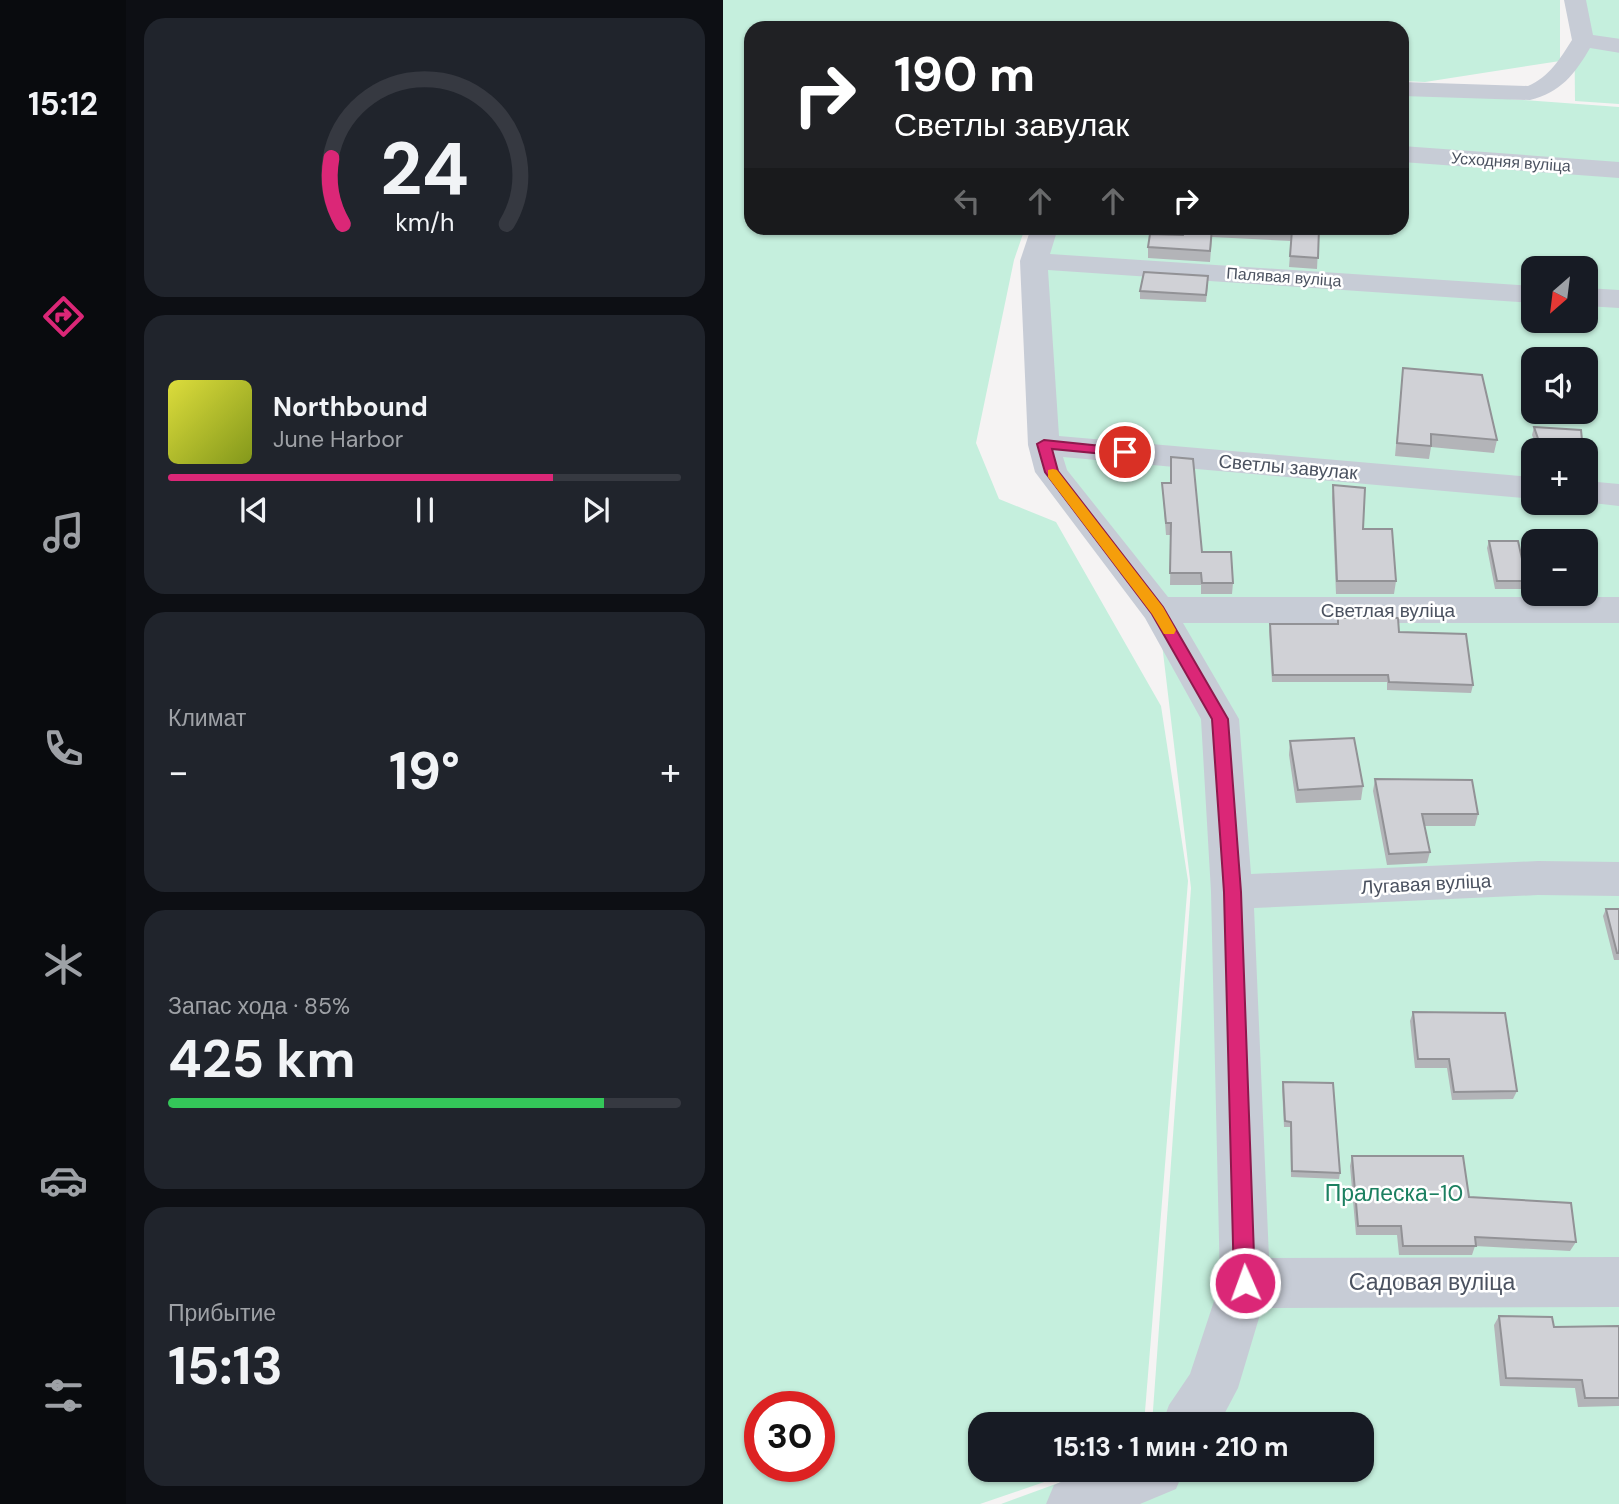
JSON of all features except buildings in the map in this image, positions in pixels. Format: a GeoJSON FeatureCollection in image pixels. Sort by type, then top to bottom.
{"type":"FeatureCollection","features":[{"type":"Feature","properties":{"kind":"street"},"geometry":{"type":"LineString","coordinates":[[1409,90],[1454,93],[1538,91],[1546,88],[1565,71],[1583,40],[1575,0]]}},
{"type":"Feature","properties":{"kind":"street"},"geometry":{"type":"LineString","coordinates":[[1583,40],[1619,46]]}},
{"type":"Feature","properties":{"kind":"street","name":"Усходняя вуліца"},"geometry":{"type":"LineString","coordinates":[[1409,155],[1619,170]]}},
{"type":"Feature","properties":{"kind":"street"},"geometry":{"type":"LineString","coordinates":[[1039,244],[1044,444],[1051,472],[1158,610],[1220,719],[1232,892],[1245,1283],[1212,1388],[1196,1412]]}},
{"type":"Feature","properties":{"kind":"street","name":"Палявая вуліца"},"geometry":{"type":"LineString","coordinates":[[1039,244],[1521,293]]}},
{"type":"Feature","properties":{"kind":"street"},"geometry":{"type":"LineString","coordinates":[[1598,298],[1619,299]]}},
{"type":"Feature","properties":{"kind":"street","name":"Светлы завулак"},"geometry":{"type":"LineString","coordinates":[[1044,444],[1521,487]]}},
{"type":"Feature","properties":{"kind":"street"},"geometry":{"type":"LineString","coordinates":[[1598,493],[1619,495]]}},
{"type":"Feature","properties":{"kind":"street","name":"Светлая вуліца"},"geometry":{"type":"LineString","coordinates":[[1158,610],[1619,610]]}},
{"type":"Feature","properties":{"kind":"street","name":"Лугавая вуліца"},"geometry":{"type":"LineString","coordinates":[[1232,892],[1538,878],[1619,879]]}},
{"type":"Feature","properties":{"kind":"street","name":"Садовая вуліца"},"geometry":{"type":"LineString","coordinates":[[1245,1283],[1619,1282]]}},
{"type":"Feature","properties":{"kind":"street"},"geometry":{"type":"LineString","coordinates":[[1073,1504],[1127,1482]]}},
{"type":"Feature","properties":{"kind":"green space"},"geometry":{"type":"Polygon","coordinates":[[[723,0],[1560,0],[1560,61],[1425,82],[1409,81],[1409,21],[744,21],[744,235],[1023,235],[1014,260],[976,443],[999,499],[1056,522],[1161,706],[1188,881],[1145,1412],[968,1412],[968,1482],[1044,1482],[980,1504],[723,1504],[723,0]]]}},
{"type":"Feature","properties":{"kind":"green space"},"geometry":{"type":"Polygon","coordinates":[[[1574,0],[1619,0],[1619,104],[1575,101],[1574,0]]]}},
{"type":"Feature","properties":{"kind":"green space","name":"Пралеска-10"},"geometry":{"type":"Polygon","coordinates":[[[1409,92],[1619,107],[1619,1504],[1001,1504],[1061,1482],[1374,1482],[1374,1412],[1153,1412],[1191,888],[1158,610],[1060,472],[1032,261],[1039,235],[1409,235],[1409,92]]]}},
{"type":"Feature","properties":{"kind":"slow traffic"},"geometry":{"type":"LineString","coordinates":[[1053,474],[1158,610],[1169,630]]}},
{"type":"Feature","properties":{"kind":"route"},"geometry":{"type":"LineString","coordinates":[[1125,452],[1044,444],[1051,472],[1158,610],[1220,719],[1232,892],[1245,1283]]}}]}
